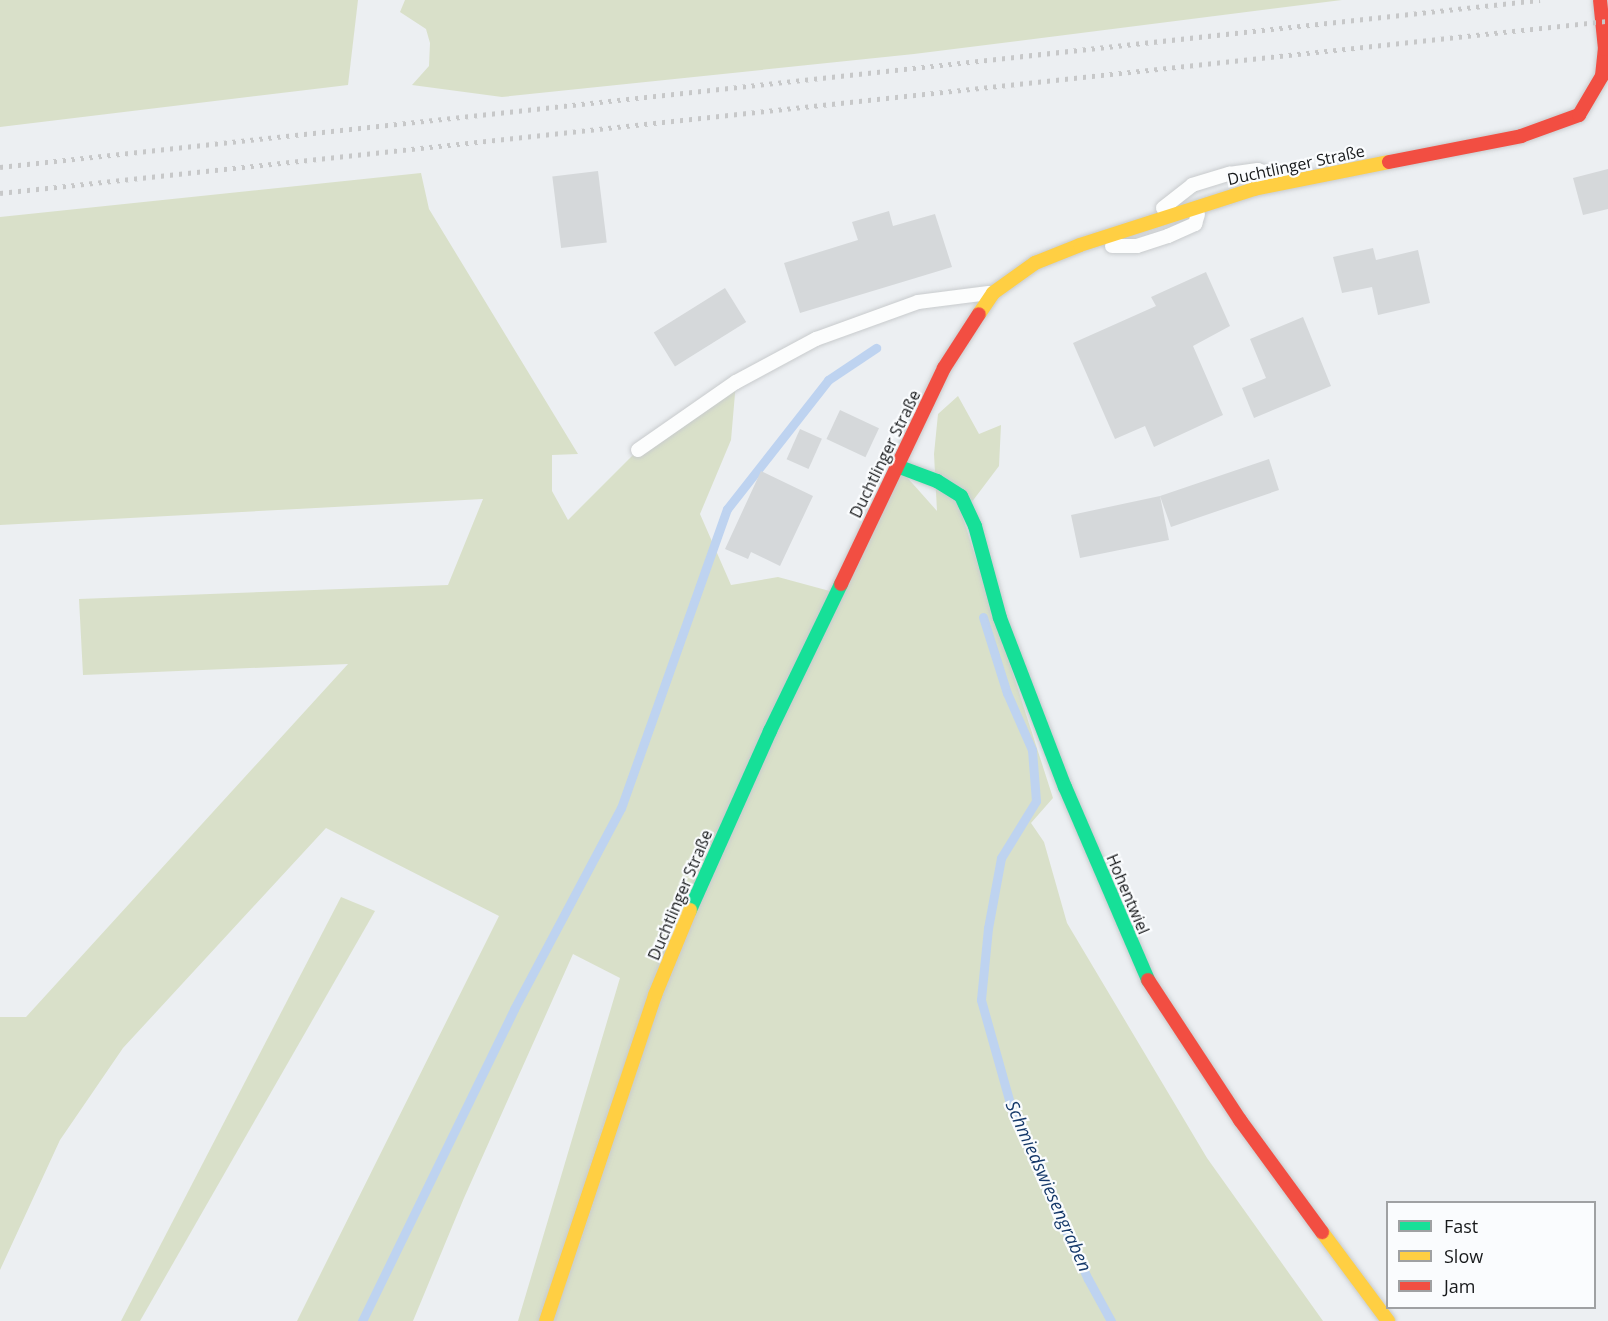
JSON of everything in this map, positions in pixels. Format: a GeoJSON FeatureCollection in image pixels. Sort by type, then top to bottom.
{"type":"FeatureCollection","features":[{"type":"Feature","properties":{"kind":"street","name":"Duchtlinger Straße"},"geometry":{"type":"LineString","coordinates":[[546,1321],[655,995],[770,731],[944,368],[993,293],[1035,263],[1080,245],[1200,205],[1254,189],[1521,136],[1579,115],[1602,76],[1605,49],[1600,0]]}},
{"type":"Feature","properties":{"kind":"street","name":"Hohentwiel"},"geometry":{"type":"LineString","coordinates":[[897,466],[937,482],[962,496],[975,526],[1000,618],[1065,787],[1144,974],[1240,1120],[1388,1321]]}},
{"type":"Feature","properties":{"kind":"lane"},"geometry":{"type":"LineString","coordinates":[[1153,220],[1166,205],[1192,185],[1229,174],[1258,170],[1290,182]]}},
{"type":"Feature","properties":{"kind":"lane"},"geometry":{"type":"LineString","coordinates":[[1080,245],[1137,246],[1158,240],[1195,224],[1200,205]]}},
{"type":"Feature","properties":{"kind":"lane"},"geometry":{"type":"LineString","coordinates":[[638,450],[736,382],[816,339],[918,302],[993,293]]}},
{"type":"Feature","properties":{"kind":"green space"},"geometry":{"type":"Polygon","coordinates":[[[0,0],[358,0],[348,85],[0,127],[0,0]]]}},
{"type":"Feature","properties":{"kind":"green space"},"geometry":{"type":"Polygon","coordinates":[[[405,0],[1342,0],[914,54],[502,97],[412,85],[429,66],[430,43],[426,29],[400,12],[405,0]]]}},
{"type":"Feature","properties":{"kind":"green space"},"geometry":{"type":"Polygon","coordinates":[[[421,173],[429,209],[578,454],[552,455],[552,491],[568,520],[638,450],[736,382],[731,440],[700,514],[731,585],[778,577],[837,593],[897,466],[937,511],[934,454],[938,414],[958,396],[979,434],[1001,425],[999,466],[962,515],[1053,798],[1031,823],[1044,842],[1067,923],[1207,1158],[1323,1321],[518,1321],[620,978],[573,954],[464,1198],[413,1321],[297,1321],[499,916],[326,828],[123,1048],[60,1140],[0,1270],[0,1017],[26,1017],[348,664],[83,675],[79,599],[448,585],[483,499],[0,525],[0,217],[421,173]]]}},
{"type":"Feature","properties":{"kind":"green space"},"geometry":{"type":"Polygon","coordinates":[[[341,897],[375,911],[140,1321],[121,1321],[341,897]]]}},
{"type":"Feature","properties":{"kind":"building"},"geometry":{"type":"Polygon","coordinates":[[[1608,169],[1608,209],[1583,215],[1573,178],[1608,169]]]}},
{"type":"Feature","properties":{"kind":"building"},"geometry":{"type":"Polygon","coordinates":[[[598,171],[607,242],[561,248],[552,177],[598,171]]]}},
{"type":"Feature","properties":{"kind":"building"},"geometry":{"type":"Polygon","coordinates":[[[889,211],[893,226],[935,214],[952,267],[800,313],[784,263],[858,240],[852,222],[889,211]]]}},
{"type":"Feature","properties":{"kind":"building"},"geometry":{"type":"Polygon","coordinates":[[[1373,248],[1376,260],[1418,250],[1430,303],[1378,315],[1372,287],[1342,293],[1333,257],[1373,248]]]}},
{"type":"Feature","properties":{"kind":"building"},"geometry":{"type":"Polygon","coordinates":[[[1206,272],[1230,326],[1193,346],[1223,415],[1154,447],[1145,426],[1115,439],[1073,343],[1156,306],[1151,297],[1206,272]]]}},
{"type":"Feature","properties":{"kind":"building"},"geometry":{"type":"Polygon","coordinates":[[[725,288],[746,322],[675,366],[654,333],[725,288]]]}},
{"type":"Feature","properties":{"kind":"building"},"geometry":{"type":"Polygon","coordinates":[[[1303,317],[1331,386],[1254,418],[1242,388],[1266,378],[1250,339],[1303,317]]]}},
{"type":"Feature","properties":{"kind":"building"},"geometry":{"type":"Polygon","coordinates":[[[840,410],[879,428],[865,457],[826,439],[840,410]]]}},
{"type":"Feature","properties":{"kind":"building"},"geometry":{"type":"Polygon","coordinates":[[[800,429],[822,439],[809,469],[787,459],[800,429]]]}},
{"type":"Feature","properties":{"kind":"building"},"geometry":{"type":"Polygon","coordinates":[[[1269,459],[1279,490],[1171,527],[1160,496],[1269,459]]]}},
{"type":"Feature","properties":{"kind":"building"},"geometry":{"type":"Polygon","coordinates":[[[761,471],[813,496],[780,566],[751,552],[748,559],[725,549],[761,471]]]}},
{"type":"Feature","properties":{"kind":"building"},"geometry":{"type":"Polygon","coordinates":[[[1160,496],[1169,540],[1080,558],[1071,515],[1160,496]]]}},
{"type":"Feature","properties":{"kind":"waterway"},"geometry":{"type":"LineString","coordinates":[[362,1321],[514,1009],[621,808],[727,509],[828,380],[876,348]]}},
{"type":"Feature","properties":{"kind":"waterway","name":"Schmiedswiesengraben"},"geometry":{"type":"LineString","coordinates":[[983,617],[1007,693],[1032,750],[1036,801],[1001,858],[988,928],[981,1000],[1013,1114],[1088,1279],[1111,1321]]}},
{"type":"Feature","properties":{"kind":"railway"},"geometry":{"type":"LineString","coordinates":[[0,167],[1540,0]]}},
{"type":"Feature","properties":{"kind":"railway"},"geometry":{"type":"LineString","coordinates":[[0,193],[1608,21]]}},
{"type":"Feature","properties":{"kind":"traffic: fast"},"geometry":{"type":"LineString","coordinates":[[897,466],[937,481],[961,496],[975,526],[1000,618],[1065,787],[1148,980]]}},
{"type":"Feature","properties":{"kind":"traffic: fast"},"geometry":{"type":"LineString","coordinates":[[690,910],[770,731],[841,584]]}},
{"type":"Feature","properties":{"kind":"traffic: slow"},"geometry":{"type":"LineString","coordinates":[[979,314],[993,293],[1035,263],[1080,245],[1254,189],[1389,162]]}},
{"type":"Feature","properties":{"kind":"traffic: slow"},"geometry":{"type":"LineString","coordinates":[[546,1321],[655,995],[690,910]]}},
{"type":"Feature","properties":{"kind":"traffic: slow"},"geometry":{"type":"LineString","coordinates":[[1322,1232],[1388,1321]]}},
{"type":"Feature","properties":{"kind":"traffic: jam"},"geometry":{"type":"LineString","coordinates":[[1389,162],[1521,136],[1579,115],[1602,76],[1605,49],[1600,0]]}},
{"type":"Feature","properties":{"kind":"traffic: jam"},"geometry":{"type":"LineString","coordinates":[[841,584],[944,368],[979,314]]}},
{"type":"Feature","properties":{"kind":"traffic: jam"},"geometry":{"type":"LineString","coordinates":[[1148,980],[1240,1120],[1322,1232]]}}]}
